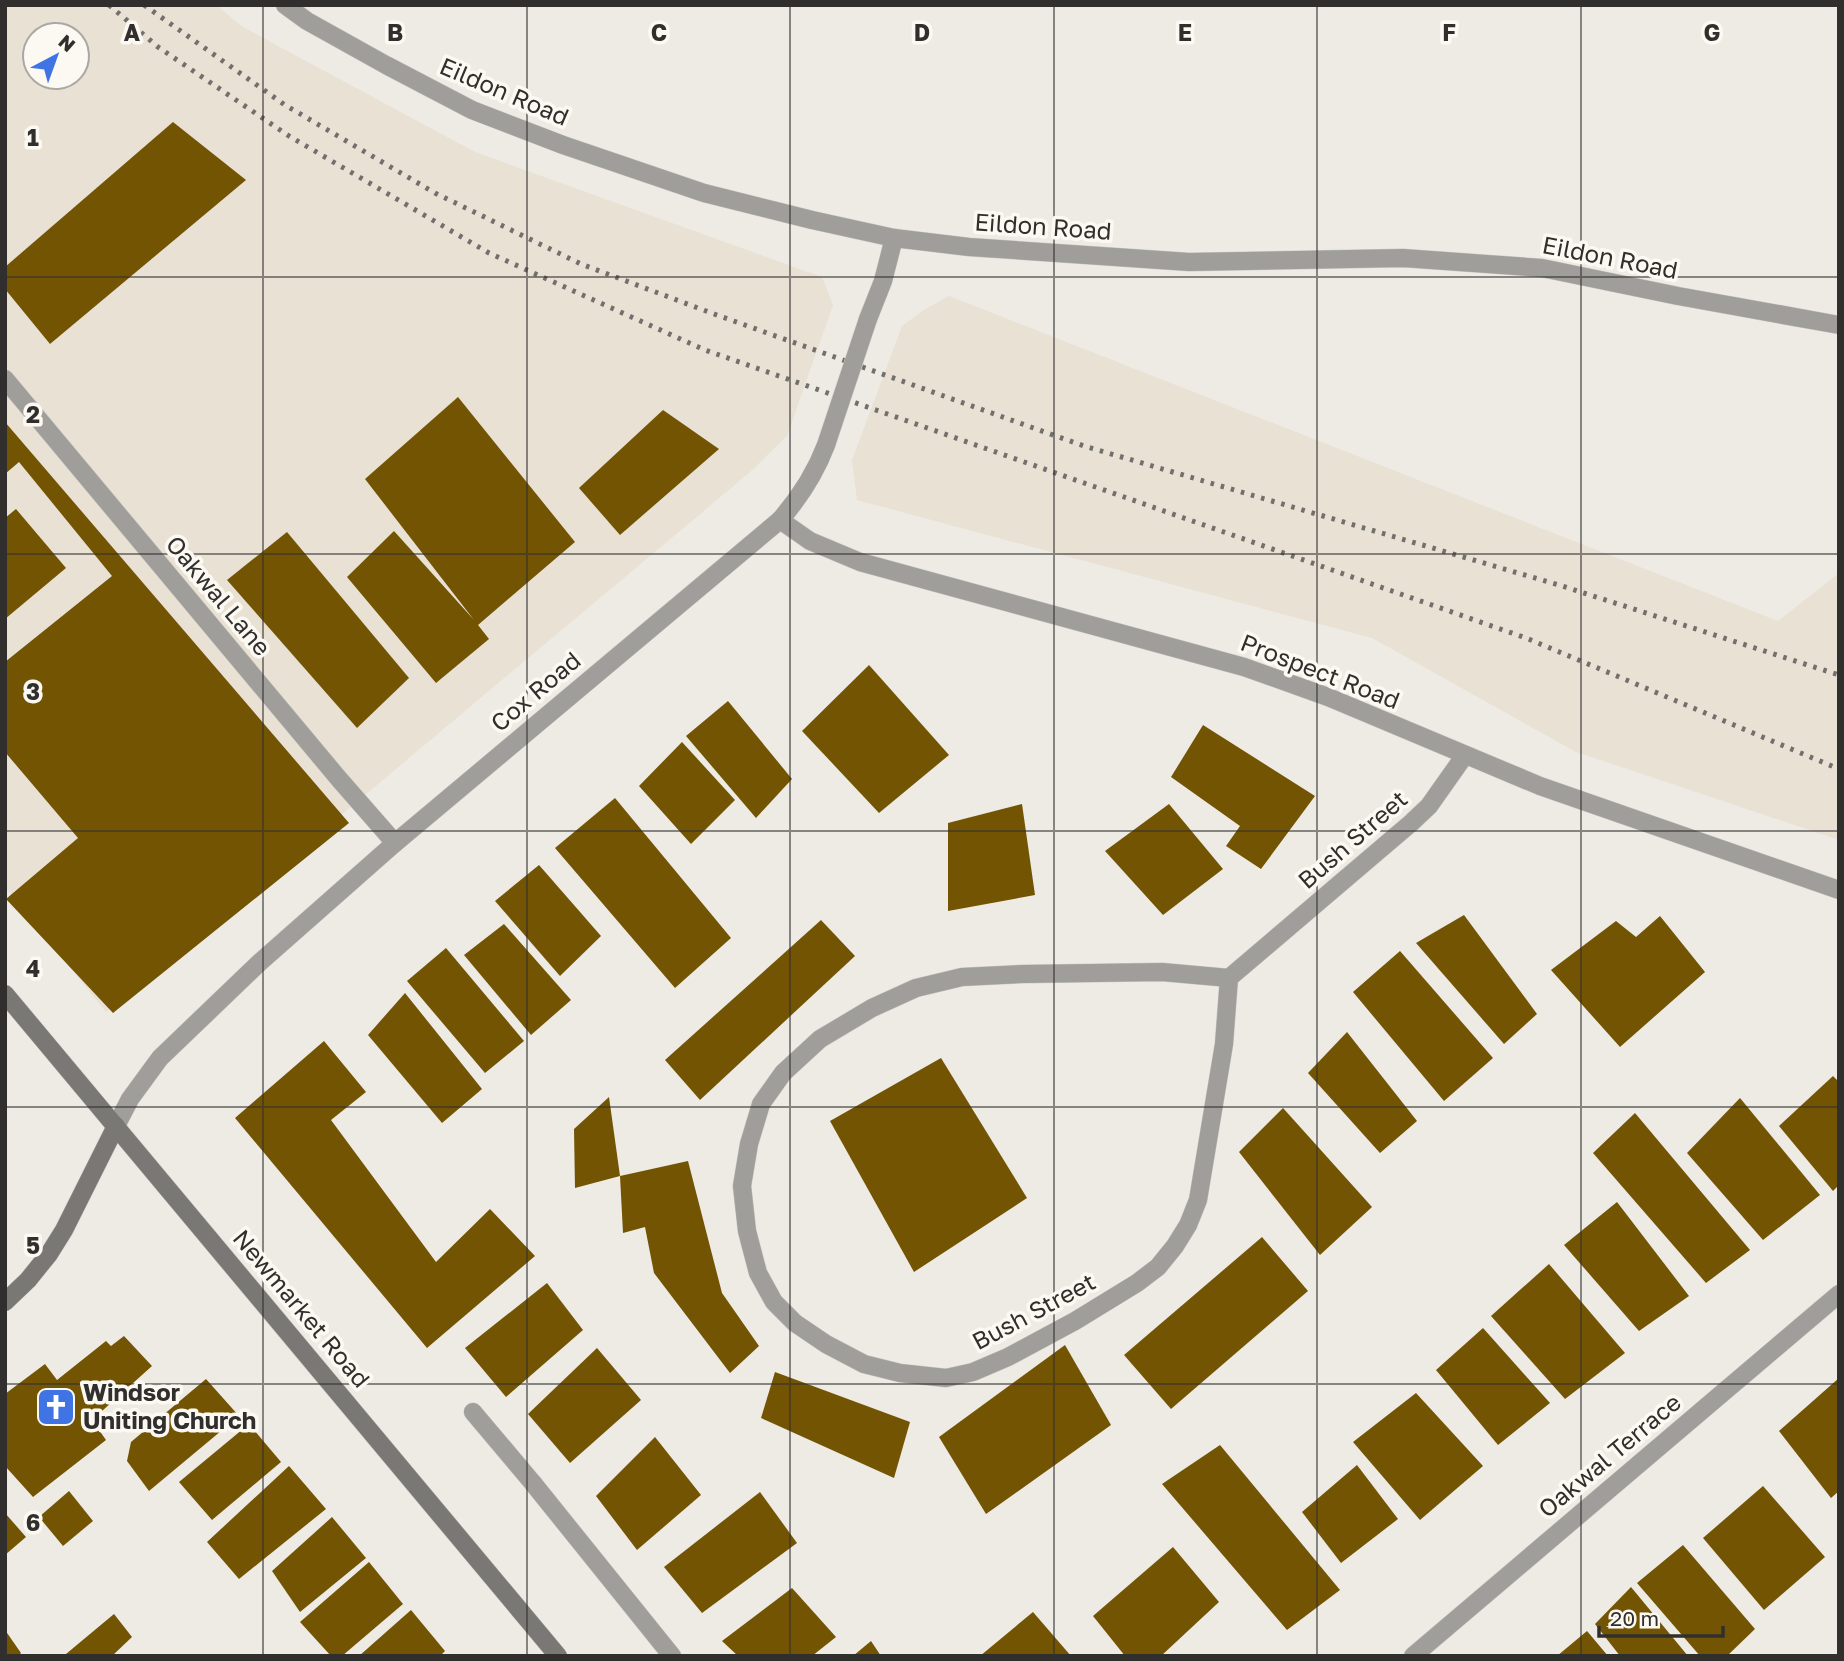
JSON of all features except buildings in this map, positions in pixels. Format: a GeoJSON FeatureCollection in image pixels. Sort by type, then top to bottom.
{"type":"FeatureCollection","features":[{"type":"Feature","properties":{"kind":"main road","name":"Newmarket Road"},"geometry":{"type":"LineString","coordinates":[[5,994],[555,1654]]}},
{"type":"Feature","properties":{"kind":"main road"},"geometry":{"type":"LineString","coordinates":[[5,1302],[49,1254],[64,1230],[116,1126]]}},
{"type":"Feature","properties":{"kind":"street","name":"Eildon Road"},"geometry":{"type":"LineString","coordinates":[[285,5],[307,21],[472,110],[563,145],[705,192],[894,238],[969,247],[1189,261],[1403,258],[1542,268],[1678,296],[1838,321]]}},
{"type":"Feature","properties":{"kind":"street","name":"Cox Road"},"geometry":{"type":"LineString","coordinates":[[116,1126],[130,1099],[160,1058],[259,963],[395,843],[779,520],[807,486],[818,466],[883,281],[894,238]]}},
{"type":"Feature","properties":{"kind":"street","name":"Oakwal Lane"},"geometry":{"type":"LineString","coordinates":[[5,379],[395,843]]}},
{"type":"Feature","properties":{"kind":"street","name":"Prospect Road"},"geometry":{"type":"LineString","coordinates":[[779,520],[810,541],[860,562],[1244,667],[1328,697],[1594,806],[1839,890]]}},
{"type":"Feature","properties":{"kind":"street","name":"Bush Street"},"geometry":{"type":"LineString","coordinates":[[1229,978],[1162,972],[962,977],[916,988],[820,1039],[783,1073],[761,1104],[748,1144],[742,1186],[747,1231],[758,1273],[775,1302],[795,1323],[864,1364],[901,1373],[946,1378],[973,1372],[1008,1357],[1075,1321],[1137,1283],[1158,1266],[1175,1246],[1188,1225],[1198,1200],[1224,1044],[1229,978],[1429,806],[1465,755]]}},
{"type":"Feature","properties":{"kind":"street","name":"Oakwal Terrace"},"geometry":{"type":"LineString","coordinates":[[1413,1656],[1839,1294]]}},
{"type":"Feature","properties":{"kind":"street"},"geometry":{"type":"LineString","coordinates":[[473,1412],[672,1656]]}},
{"type":"Feature","properties":{"kind":"shaded area"},"geometry":{"type":"Polygon","coordinates":[[[5,5],[216,5],[243,27],[475,152],[822,277],[833,305],[787,436],[749,473],[106,1012],[5,887],[5,5]]]}},
{"type":"Feature","properties":{"kind":"shaded area"},"geometry":{"type":"Polygon","coordinates":[[[949,296],[1778,621],[1839,573],[1839,840],[1576,752],[1372,638],[857,500],[852,460],[902,326],[949,296]]]}},
{"type":"Feature","properties":{"kind":"railway"},"geometry":{"type":"LineString","coordinates":[[109,5],[158,47],[289,136],[489,253],[705,350],[1526,638],[1839,769]]}},
{"type":"Feature","properties":{"kind":"railway"},"geometry":{"type":"LineString","coordinates":[[144,5],[285,105],[435,193],[581,264],[1084,446],[1559,585],[1839,675]]}},
{"type":"Feature","properties":{"kind":"place","name":"Windsor Uniting Church"},"geometry":{"type":"Point","coordinates":[56,1407]}}]}
